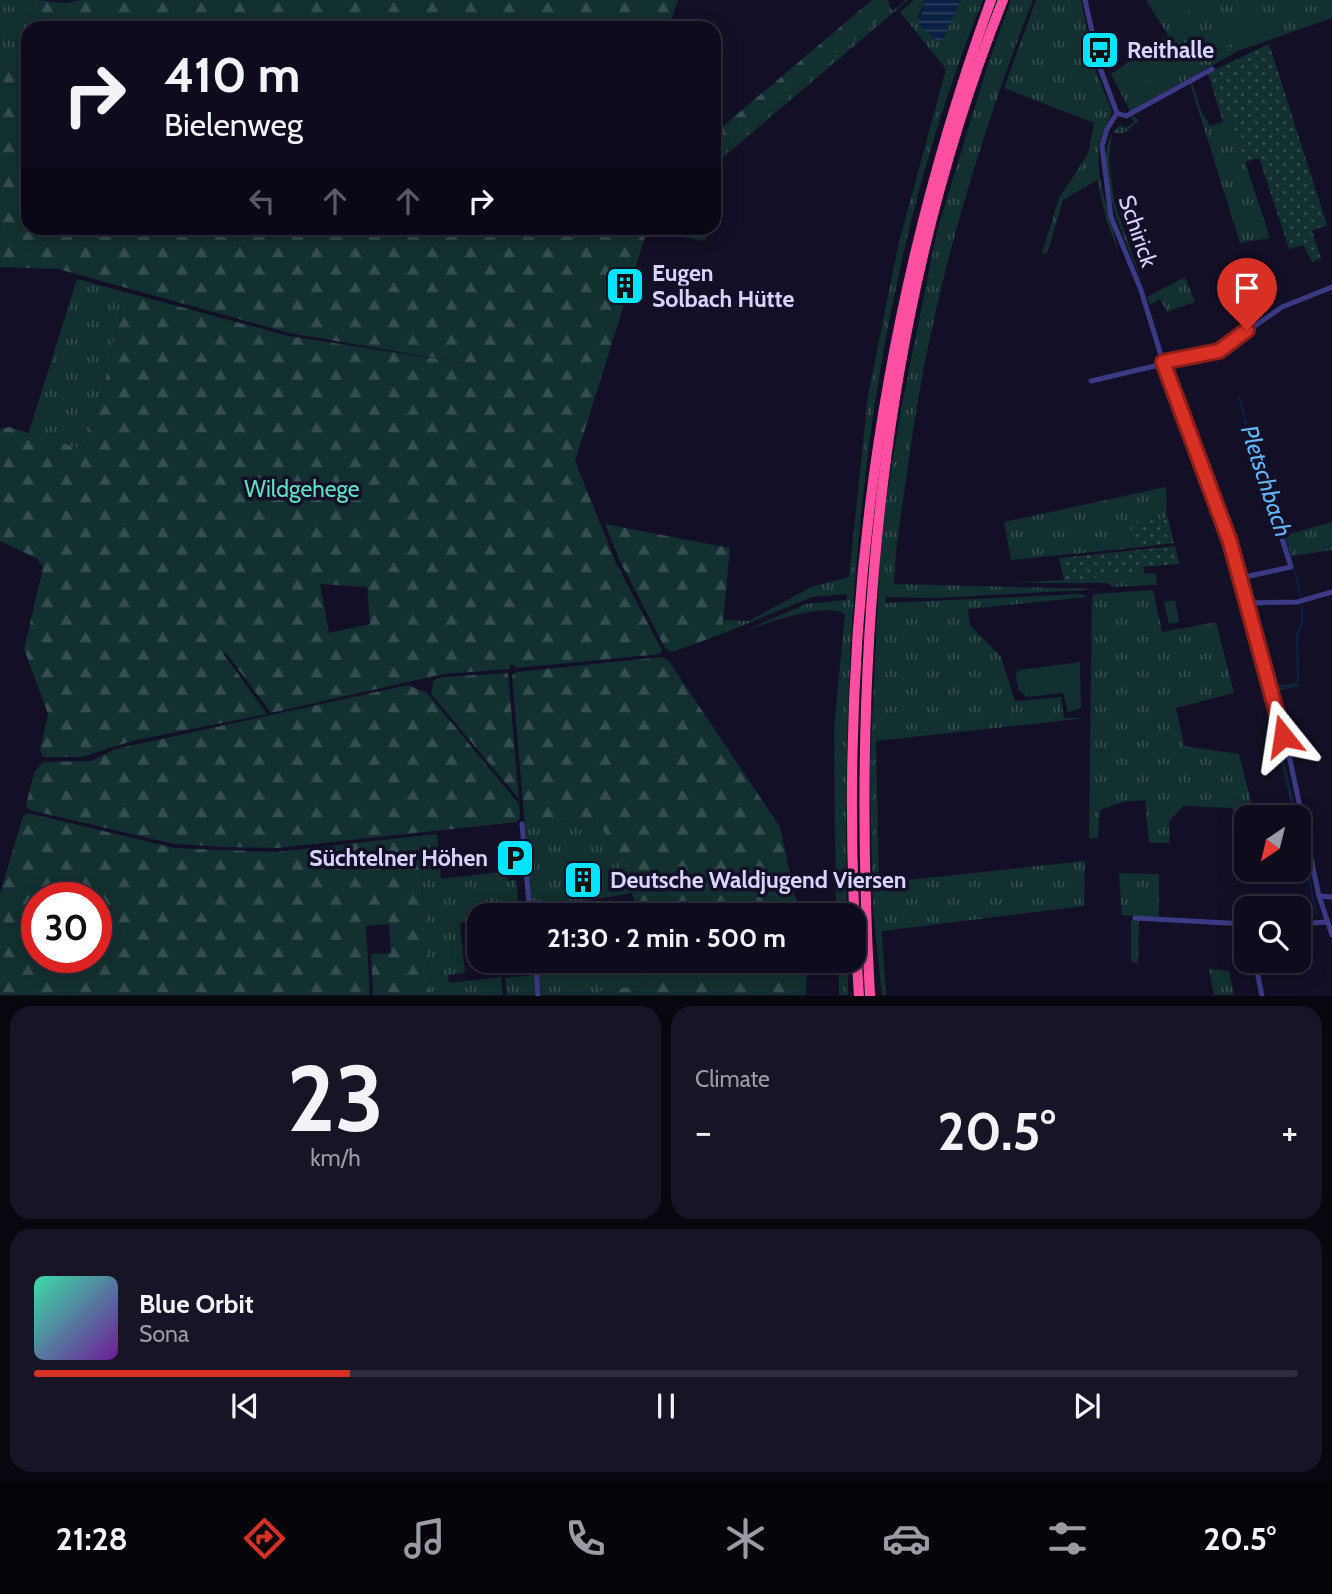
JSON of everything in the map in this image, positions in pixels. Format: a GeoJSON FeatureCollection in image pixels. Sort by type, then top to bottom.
{"type":"FeatureCollection","features":[{"type":"Feature","properties":{"kind":"highway"},"geometry":{"type":"LineString","coordinates":[[859,996],[853,830],[855,693],[872,481],[892,354],[915,243],[947,127],[990,0]]}},
{"type":"Feature","properties":{"kind":"highway"},"geometry":{"type":"LineString","coordinates":[[870,996],[863,826],[865,699],[880,506],[889,435],[905,344],[938,198],[957,130],[1003,0]]}},
{"type":"Feature","properties":{"kind":"street"},"geometry":{"type":"LineString","coordinates":[[1085,0],[1100,68],[1117,113],[1126,116],[1212,69]]}},
{"type":"Feature","properties":{"kind":"street","name":"Schirick"},"geometry":{"type":"LineString","coordinates":[[1117,113],[1102,146],[1107,201],[1141,290],[1163,362],[1240,578],[1290,760],[1319,897],[1332,935]]}},
{"type":"Feature","properties":{"kind":"street"},"geometry":{"type":"LineString","coordinates":[[1091,381],[1219,351],[1282,307],[1332,287]]}},
{"type":"Feature","properties":{"kind":"street"},"geometry":{"type":"LineString","coordinates":[[1240,578],[1291,567],[1277,523]]}},
{"type":"Feature","properties":{"kind":"street"},"geometry":{"type":"LineString","coordinates":[[1247,603],[1297,602],[1332,592]]}},
{"type":"Feature","properties":{"kind":"street"},"geometry":{"type":"LineString","coordinates":[[522,824],[529,903]]}},
{"type":"Feature","properties":{"kind":"street"},"geometry":{"type":"LineString","coordinates":[[1319,897],[1332,897]]}},
{"type":"Feature","properties":{"kind":"street"},"geometry":{"type":"LineString","coordinates":[[1135,918],[1234,923]]}},
{"type":"Feature","properties":{"kind":"street"},"geometry":{"type":"LineString","coordinates":[[1311,923],[1327,922]]}},
{"type":"Feature","properties":{"kind":"street"},"geometry":{"type":"LineString","coordinates":[[537,973],[538,996]]}},
{"type":"Feature","properties":{"kind":"street"},"geometry":{"type":"LineString","coordinates":[[1257,973],[1262,996]]}},
{"type":"Feature","properties":{"kind":"green space"},"geometry":{"type":"Polygon","coordinates":[[[0,0],[38,0],[43,21],[21,21],[21,73],[0,71],[0,0]]]}},
{"type":"Feature","properties":{"kind":"green space"},"geometry":{"type":"Polygon","coordinates":[[[38,0],[66,3],[81,0],[678,0],[670,21],[43,21],[38,0]]]}},
{"type":"Feature","properties":{"kind":"green space"},"geometry":{"type":"Polygon","coordinates":[[[872,0],[888,0],[891,9],[721,155],[721,128],[872,0]]]}},
{"type":"Feature","properties":{"kind":"green space"},"geometry":{"type":"Polygon","coordinates":[[[908,0],[721,159],[721,155],[891,9],[893,11],[908,0]]]}},
{"type":"Feature","properties":{"kind":"green space"},"geometry":{"type":"Polygon","coordinates":[[[914,0],[925,0],[917,19],[961,0],[983,0],[943,109],[911,221],[887,335],[868,450],[856,566],[849,683],[847,903],[836,903],[834,728],[845,614],[823,610],[810,612],[746,630],[806,604],[846,600],[847,594],[812,597],[722,634],[724,620],[749,621],[811,587],[849,577],[868,395],[899,242],[946,69],[900,12],[914,0]]]}},
{"type":"Feature","properties":{"kind":"green space"},"geometry":{"type":"Polygon","coordinates":[[[1011,0],[1033,0],[972,174],[940,292],[916,412],[899,528],[894,584],[1099,589],[939,598],[886,597],[885,603],[1081,594],[1088,597],[968,609],[970,625],[1001,657],[1015,701],[1061,697],[1064,718],[1087,718],[876,741],[879,883],[1085,861],[1084,906],[882,931],[886,995],[882,995],[873,912],[870,770],[881,532],[901,410],[937,231],[987,67],[1011,0]]]}},
{"type":"Feature","properties":{"kind":"green space"},"geometry":{"type":"Polygon","coordinates":[[[1036,0],[1081,0],[1095,69],[1112,111],[1100,142],[1099,170],[1118,251],[1107,222],[1097,180],[1063,200],[1047,254],[1042,253],[1059,198],[1088,154],[1094,123],[1004,88],[1036,0]]]}},
{"type":"Feature","properties":{"kind":"green space"},"geometry":{"type":"Polygon","coordinates":[[[1146,0],[1332,0],[1332,18],[1238,51],[1130,111],[1111,74],[1168,35],[1146,0]]]}},
{"type":"Feature","properties":{"kind":"green space"},"geometry":{"type":"Polygon","coordinates":[[[1158,0],[1204,0],[1173,22],[1158,0]]]}},
{"type":"Feature","properties":{"kind":"green space"},"geometry":{"type":"Polygon","coordinates":[[[1252,8],[1262,29],[1207,56],[1196,36],[1252,8]]]}},
{"type":"Feature","properties":{"kind":"green space"},"geometry":{"type":"Polygon","coordinates":[[[1269,44],[1327,225],[1312,231],[1321,259],[1312,262],[1303,245],[1289,249],[1259,158],[1245,162],[1231,119],[1223,122],[1208,73],[1269,44]]]}},
{"type":"Feature","properties":{"kind":"green space"},"geometry":{"type":"Polygon","coordinates":[[[1167,46],[1177,61],[1130,92],[1120,77],[1167,46]]]}},
{"type":"Feature","properties":{"kind":"green space","name":"Wildgehege"},"geometry":{"type":"Polygon","coordinates":[[[0,71],[21,73],[21,235],[646,235],[575,461],[616,563],[662,650],[660,654],[517,668],[511,664],[509,669],[443,674],[271,713],[226,653],[223,653],[267,714],[132,741],[82,757],[43,757],[40,750],[48,714],[24,649],[43,568],[38,559],[0,541],[0,429],[9,427],[84,450],[103,390],[125,292],[289,336],[464,363],[289,333],[58,269],[0,267],[0,71]],[[320,584],[329,633],[370,624],[367,587],[320,584]]]}},
{"type":"Feature","properties":{"kind":"green space"},"geometry":{"type":"Polygon","coordinates":[[[1192,82],[1201,111],[1210,126],[1231,119],[1270,238],[1240,243],[1190,83],[1192,82]]]}},
{"type":"Feature","properties":{"kind":"green space"},"geometry":{"type":"Polygon","coordinates":[[[1133,115],[1139,121],[1124,133],[1114,133],[1120,125],[1126,128],[1134,122],[1131,116],[1133,115]]]}},
{"type":"Feature","properties":{"kind":"green space"},"geometry":{"type":"Polygon","coordinates":[[[1112,136],[1109,159],[1114,201],[1142,282],[1119,225],[1107,178],[1106,156],[1112,136]]]}},
{"type":"Feature","properties":{"kind":"green space"},"geometry":{"type":"Polygon","coordinates":[[[676,235],[706,235],[705,241],[676,235]]]}},
{"type":"Feature","properties":{"kind":"green space"},"geometry":{"type":"Polygon","coordinates":[[[1185,277],[1195,302],[1167,312],[1160,299],[1150,305],[1147,297],[1185,277]]]}},
{"type":"Feature","properties":{"kind":"green space"},"geometry":{"type":"Polygon","coordinates":[[[77,279],[125,292],[103,390],[84,450],[28,435],[77,279]]]}},
{"type":"Feature","properties":{"kind":"green space"},"geometry":{"type":"Polygon","coordinates":[[[1240,395],[1247,426],[1286,535],[1332,522],[1332,550],[1292,556],[1292,566],[1277,511],[1245,426],[1240,395]]]}},
{"type":"Feature","properties":{"kind":"green space"},"geometry":{"type":"Polygon","coordinates":[[[1166,487],[1167,518],[1129,524],[1134,548],[1011,560],[1004,522],[1166,487]]]}},
{"type":"Feature","properties":{"kind":"green space"},"geometry":{"type":"Polygon","coordinates":[[[1168,518],[1174,543],[1134,548],[1129,523],[1168,518]]]}},
{"type":"Feature","properties":{"kind":"green space"},"geometry":{"type":"Polygon","coordinates":[[[605,524],[730,548],[722,634],[672,652],[665,648],[620,561],[605,524]]]}},
{"type":"Feature","properties":{"kind":"green space"},"geometry":{"type":"Polygon","coordinates":[[[1175,546],[1179,564],[1143,567],[1144,574],[1064,580],[1059,558],[1175,546]]]}},
{"type":"Feature","properties":{"kind":"green space"},"geometry":{"type":"Polygon","coordinates":[[[1156,573],[1157,585],[1112,587],[1107,583],[1019,583],[1156,573]]]}},
{"type":"Feature","properties":{"kind":"green space"},"geometry":{"type":"Polygon","coordinates":[[[1153,590],[1162,632],[1216,622],[1234,693],[1176,708],[1184,746],[1239,754],[1252,805],[1234,805],[1234,813],[1232,808],[1183,806],[1169,822],[1170,843],[1149,843],[1145,800],[1123,802],[1100,810],[1098,838],[1089,838],[1092,597],[1095,594],[1153,590]]]}},
{"type":"Feature","properties":{"kind":"green space"},"geometry":{"type":"Polygon","coordinates":[[[1175,600],[1179,622],[1169,624],[1164,602],[1175,600]]]}},
{"type":"Feature","properties":{"kind":"green space"},"geometry":{"type":"Polygon","coordinates":[[[1303,605],[1303,624],[1298,635],[1299,686],[1276,691],[1275,686],[1297,683],[1296,635],[1301,624],[1303,605]]]}},
{"type":"Feature","properties":{"kind":"green space"},"geometry":{"type":"Polygon","coordinates":[[[662,657],[668,660],[780,827],[796,903],[634,903],[598,818],[525,826],[512,676],[516,672],[662,657]]]}},
{"type":"Feature","properties":{"kind":"green space"},"geometry":{"type":"Polygon","coordinates":[[[1080,662],[1081,708],[1068,712],[1063,693],[1027,697],[1018,690],[1016,674],[1019,670],[1080,662]]]}},
{"type":"Feature","properties":{"kind":"green space"},"geometry":{"type":"Polygon","coordinates":[[[508,673],[519,799],[431,694],[434,680],[442,677],[508,673]]]}},
{"type":"Feature","properties":{"kind":"green space"},"geometry":{"type":"Polygon","coordinates":[[[408,685],[427,693],[519,804],[520,817],[517,822],[276,848],[224,847],[174,844],[29,810],[26,805],[34,773],[43,762],[91,761],[115,749],[408,685]]]}},
{"type":"Feature","properties":{"kind":"green space"},"geometry":{"type":"Polygon","coordinates":[[[1269,701],[1295,805],[1292,805],[1266,703],[1269,701]]]}},
{"type":"Feature","properties":{"kind":"green space"},"geometry":{"type":"Polygon","coordinates":[[[28,813],[175,848],[276,852],[418,836],[431,995],[373,995],[371,954],[391,953],[389,924],[366,926],[370,995],[0,995],[0,894],[23,816],[28,813]]]}},
{"type":"Feature","properties":{"kind":"green space"},"geometry":{"type":"Polygon","coordinates":[[[598,818],[632,893],[573,903],[530,903],[525,826],[598,818]]]}},
{"type":"Feature","properties":{"kind":"green space"},"geometry":{"type":"Polygon","coordinates":[[[437,834],[441,879],[500,872],[507,874],[508,881],[516,880],[518,903],[467,903],[467,922],[460,923],[465,973],[448,975],[449,983],[501,977],[503,995],[431,995],[418,836],[437,834]]]}},
{"type":"Feature","properties":{"kind":"green space"},"geometry":{"type":"Polygon","coordinates":[[[1119,873],[1159,874],[1159,917],[1122,915],[1119,873]]]}},
{"type":"Feature","properties":{"kind":"green space"},"geometry":{"type":"Polygon","coordinates":[[[1131,920],[1139,920],[1138,963],[1131,962],[1131,920]]]}},
{"type":"Feature","properties":{"kind":"green space"},"geometry":{"type":"Polygon","coordinates":[[[1209,969],[1229,971],[1234,995],[1214,995],[1209,969]]]}},
{"type":"Feature","properties":{"kind":"green space"},"geometry":{"type":"Polygon","coordinates":[[[539,973],[644,973],[643,985],[601,991],[600,995],[541,995],[539,973]]]}},
{"type":"Feature","properties":{"kind":"green space"},"geometry":{"type":"Polygon","coordinates":[[[644,973],[807,973],[806,995],[600,995],[600,991],[643,985],[644,973]]]}},
{"type":"Feature","properties":{"kind":"green space"},"geometry":{"type":"Polygon","coordinates":[[[838,973],[848,973],[848,995],[839,995],[838,973]]]}},
{"type":"Feature","properties":{"kind":"green space"},"geometry":{"type":"Polygon","coordinates":[[[535,975],[537,995],[507,995],[505,978],[535,975]]]}},
{"type":"Feature","properties":{"kind":"water"},"geometry":{"type":"Polygon","coordinates":[[[925,0],[961,0],[943,39],[937,41],[918,24],[925,0]]]}},
{"type":"Feature","properties":{"kind":"waterway","name":"Pletschbach"},"geometry":{"type":"LineString","coordinates":[[1239,397],[1292,562]]}},
{"type":"Feature","properties":{"kind":"waterway","name":"Pletschbach"},"geometry":{"type":"LineString","coordinates":[[1294,570],[1301,596]]}},
{"type":"Feature","properties":{"kind":"waterway","name":"Pletschbach"},"geometry":{"type":"LineString","coordinates":[[1276,688],[1298,685],[1297,635],[1302,624],[1302,606]]}},
{"type":"Feature","properties":{"kind":"waterway","name":"Pletschbach"},"geometry":{"type":"LineString","coordinates":[[1267,702],[1294,805]]}},
{"type":"Feature","properties":{"kind":"waterway","name":"Pletschbach"},"geometry":{"type":"LineString","coordinates":[[1310,882],[1316,914]]}},
{"type":"Feature","properties":{"kind":"place","name":"Reithalle"},"geometry":{"type":"Point","coordinates":[1100,50]}},
{"type":"Feature","properties":{"kind":"place","name":"Eugen Solbach Hütte"},"geometry":{"type":"Point","coordinates":[625,286]}},
{"type":"Feature","properties":{"kind":"place","name":"Süchtelner Höhen"},"geometry":{"type":"Point","coordinates":[515,858]}},
{"type":"Feature","properties":{"kind":"place","name":"Deutsche Waldjugend Viersen"},"geometry":{"type":"Point","coordinates":[583,880]}},
{"type":"Feature","properties":{"kind":"route"},"geometry":{"type":"LineString","coordinates":[[1247,330],[1219,351],[1163,362],[1230,542],[1283,736]]}}]}
